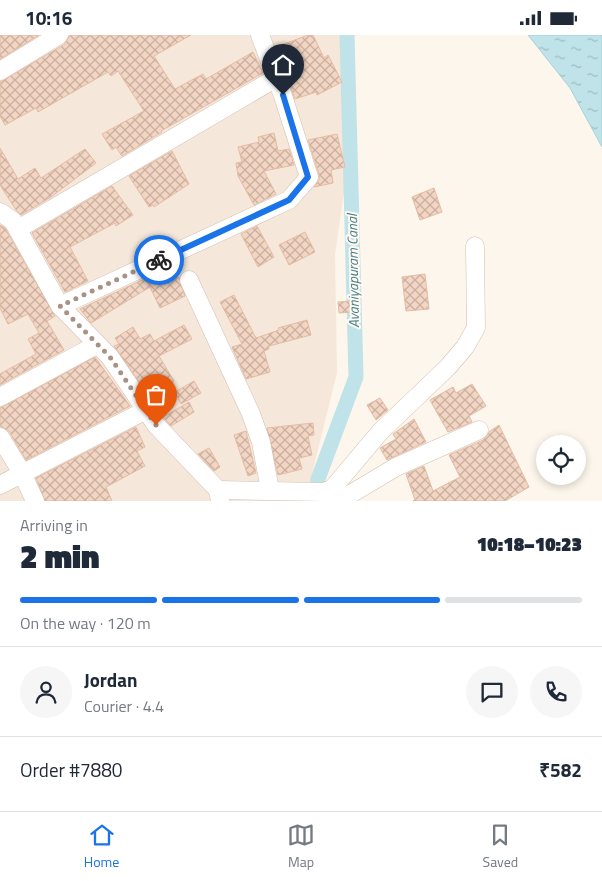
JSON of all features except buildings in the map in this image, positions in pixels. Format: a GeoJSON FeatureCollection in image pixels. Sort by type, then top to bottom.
{"type":"FeatureCollection","features":[{"type":"Feature","properties":{"kind":"street"},"geometry":{"type":"LineString","coordinates":[[0,71],[59,35]]}},
{"type":"Feature","properties":{"kind":"street"},"geometry":{"type":"LineString","coordinates":[[60,306],[289,200],[308,177],[260,35]]}},
{"type":"Feature","properties":{"kind":"street"},"geometry":{"type":"LineString","coordinates":[[18,229],[276,79]]}},
{"type":"Feature","properties":{"kind":"street"},"geometry":{"type":"LineString","coordinates":[[0,212],[14,221],[60,306],[96,345],[110,357],[156,425],[220,495],[270,490],[305,490],[332,496],[479,430]]}},
{"type":"Feature","properties":{"kind":"street"},"geometry":{"type":"LineString","coordinates":[[332,496],[380,432],[448,367],[465,347],[476,328],[474,246]]}},
{"type":"Feature","properties":{"kind":"street"},"geometry":{"type":"LineString","coordinates":[[189,279],[251,414],[260,442],[270,490]]}},
{"type":"Feature","properties":{"kind":"street"},"geometry":{"type":"LineString","coordinates":[[0,397],[96,345]]}},
{"type":"Feature","properties":{"kind":"street"},"geometry":{"type":"LineString","coordinates":[[0,485],[146,410]]}},
{"type":"Feature","properties":{"kind":"street"},"geometry":{"type":"LineString","coordinates":[[0,437],[22,473],[35,501]]}},
{"type":"Feature","properties":{"kind":"shaded area"},"geometry":{"type":"Polygon","coordinates":[[[0,35],[342,35],[347,171],[335,255],[337,373],[311,478],[311,501],[0,501],[0,35]]]}},
{"type":"Feature","properties":{"kind":"water"},"geometry":{"type":"Polygon","coordinates":[[[528,35],[602,35],[602,147],[570,88],[528,35]]]}},
{"type":"Feature","properties":{"kind":"waterway","name":"Avaniyapuram Canal"},"geometry":{"type":"LineString","coordinates":[[316,501],[318,479],[356,377],[347,35]]}},
{"type":"Feature","properties":{"kind":"way so far"},"geometry":{"type":"LineString","coordinates":[[156,425],[110,357],[96,345],[60,306],[159,260]]}},
{"type":"Feature","properties":{"kind":"route"},"geometry":{"type":"LineString","coordinates":[[159,260],[289,200],[308,177],[283,95]]}}]}
